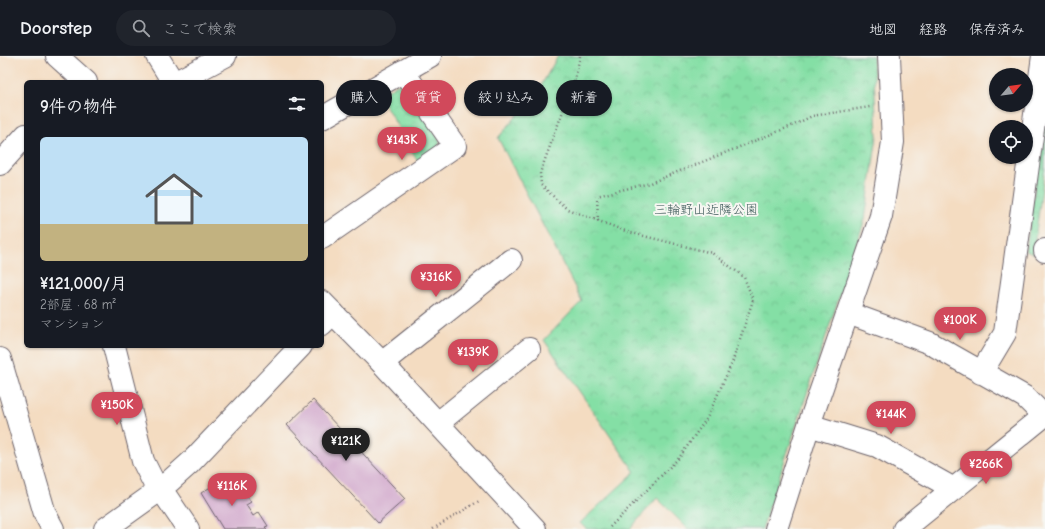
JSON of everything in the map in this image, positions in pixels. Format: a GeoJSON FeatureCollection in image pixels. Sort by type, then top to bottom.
{"type":"FeatureCollection","features":[{"type":"Feature","properties":{"kind":"street"},"geometry":{"type":"LineString","coordinates":[[57,56],[80,80]]}},
{"type":"Feature","properties":{"kind":"street"},"geometry":{"type":"LineString","coordinates":[[157,56],[174,80]]}},
{"type":"Feature","properties":{"kind":"street"},"geometry":{"type":"LineString","coordinates":[[179,80],[225,56]]}},
{"type":"Feature","properties":{"kind":"street"},"geometry":{"type":"LineString","coordinates":[[324,117],[430,56]]}},
{"type":"Feature","properties":{"kind":"street"},"geometry":{"type":"LineString","coordinates":[[776,529],[809,425],[881,216],[893,142],[889,56]]}},
{"type":"Feature","properties":{"kind":"street"},"geometry":{"type":"LineString","coordinates":[[981,373],[1005,332],[1043,56]]}},
{"type":"Feature","properties":{"kind":"street"},"geometry":{"type":"LineString","coordinates":[[324,237],[455,146],[403,72]]}},
{"type":"Feature","properties":{"kind":"street"},"geometry":{"type":"LineString","coordinates":[[0,164],[22,147]]}},
{"type":"Feature","properties":{"kind":"street"},"geometry":{"type":"LineString","coordinates":[[382,363],[511,260]]}},
{"type":"Feature","properties":{"kind":"street"},"geometry":{"type":"LineString","coordinates":[[326,313],[382,363],[534,529]]}},
{"type":"Feature","properties":{"kind":"street"},"geometry":{"type":"LineString","coordinates":[[848,313],[930,343],[1025,397],[1044,415],[904,529]]}},
{"type":"Feature","properties":{"kind":"street"},"geometry":{"type":"LineString","coordinates":[[115,348],[143,461],[160,490],[188,529]]}},
{"type":"Feature","properties":{"kind":"street"},"geometry":{"type":"LineString","coordinates":[[105,529],[160,490],[190,463],[299,348]]}},
{"type":"Feature","properties":{"kind":"street"},"geometry":{"type":"LineString","coordinates":[[438,423],[530,349]]}},
{"type":"Feature","properties":{"kind":"street"},"geometry":{"type":"LineString","coordinates":[[0,359],[45,514],[53,529]]}},
{"type":"Feature","properties":{"kind":"street"},"geometry":{"type":"LineString","coordinates":[[809,425],[877,446],[954,489]]}},
{"type":"Feature","properties":{"kind":"path"},"geometry":{"type":"LineString","coordinates":[[580,56],[576,79],[540,173],[542,184],[567,209],[628,232],[712,253],[744,277],[753,300],[732,363],[708,418],[679,458],[608,529]]}},
{"type":"Feature","properties":{"kind":"path"},"geometry":{"type":"LineString","coordinates":[[598,221],[597,196],[650,183],[794,125],[812,116],[891,104]]}},
{"type":"Feature","properties":{"kind":"path"},"geometry":{"type":"LineString","coordinates":[[433,529],[479,501]]}},
{"type":"Feature","properties":{"kind":"green space","name":"三輪野山近隣公園"},"geometry":{"type":"Polygon","coordinates":[[[558,56],[873,56],[877,136],[865,219],[762,529],[688,529],[657,498],[630,529],[586,529],[580,523],[635,472],[544,340],[582,301],[498,138],[517,116],[548,116],[548,80],[544,80],[558,56]]]}},
{"type":"Feature","properties":{"kind":"green space"},"geometry":{"type":"Polygon","coordinates":[[[397,84],[400,85],[400,116],[424,116],[440,140],[438,149],[418,162],[392,116],[392,88],[397,84]]]}},
{"type":"Feature","properties":{"kind":"green space"},"geometry":{"type":"Polygon","coordinates":[[[1045,110],[1045,167],[1033,254],[1026,251],[1045,110]]]}},
{"type":"Feature","properties":{"kind":"building"},"geometry":{"type":"Polygon","coordinates":[[[313,400],[405,499],[378,523],[287,425],[313,400]]]}},
{"type":"Feature","properties":{"kind":"building"},"geometry":{"type":"Polygon","coordinates":[[[225,478],[229,484],[236,479],[241,488],[239,489],[242,495],[245,493],[251,502],[246,505],[253,516],[259,512],[268,526],[265,527],[267,529],[223,529],[201,493],[225,478]]]}}]}
